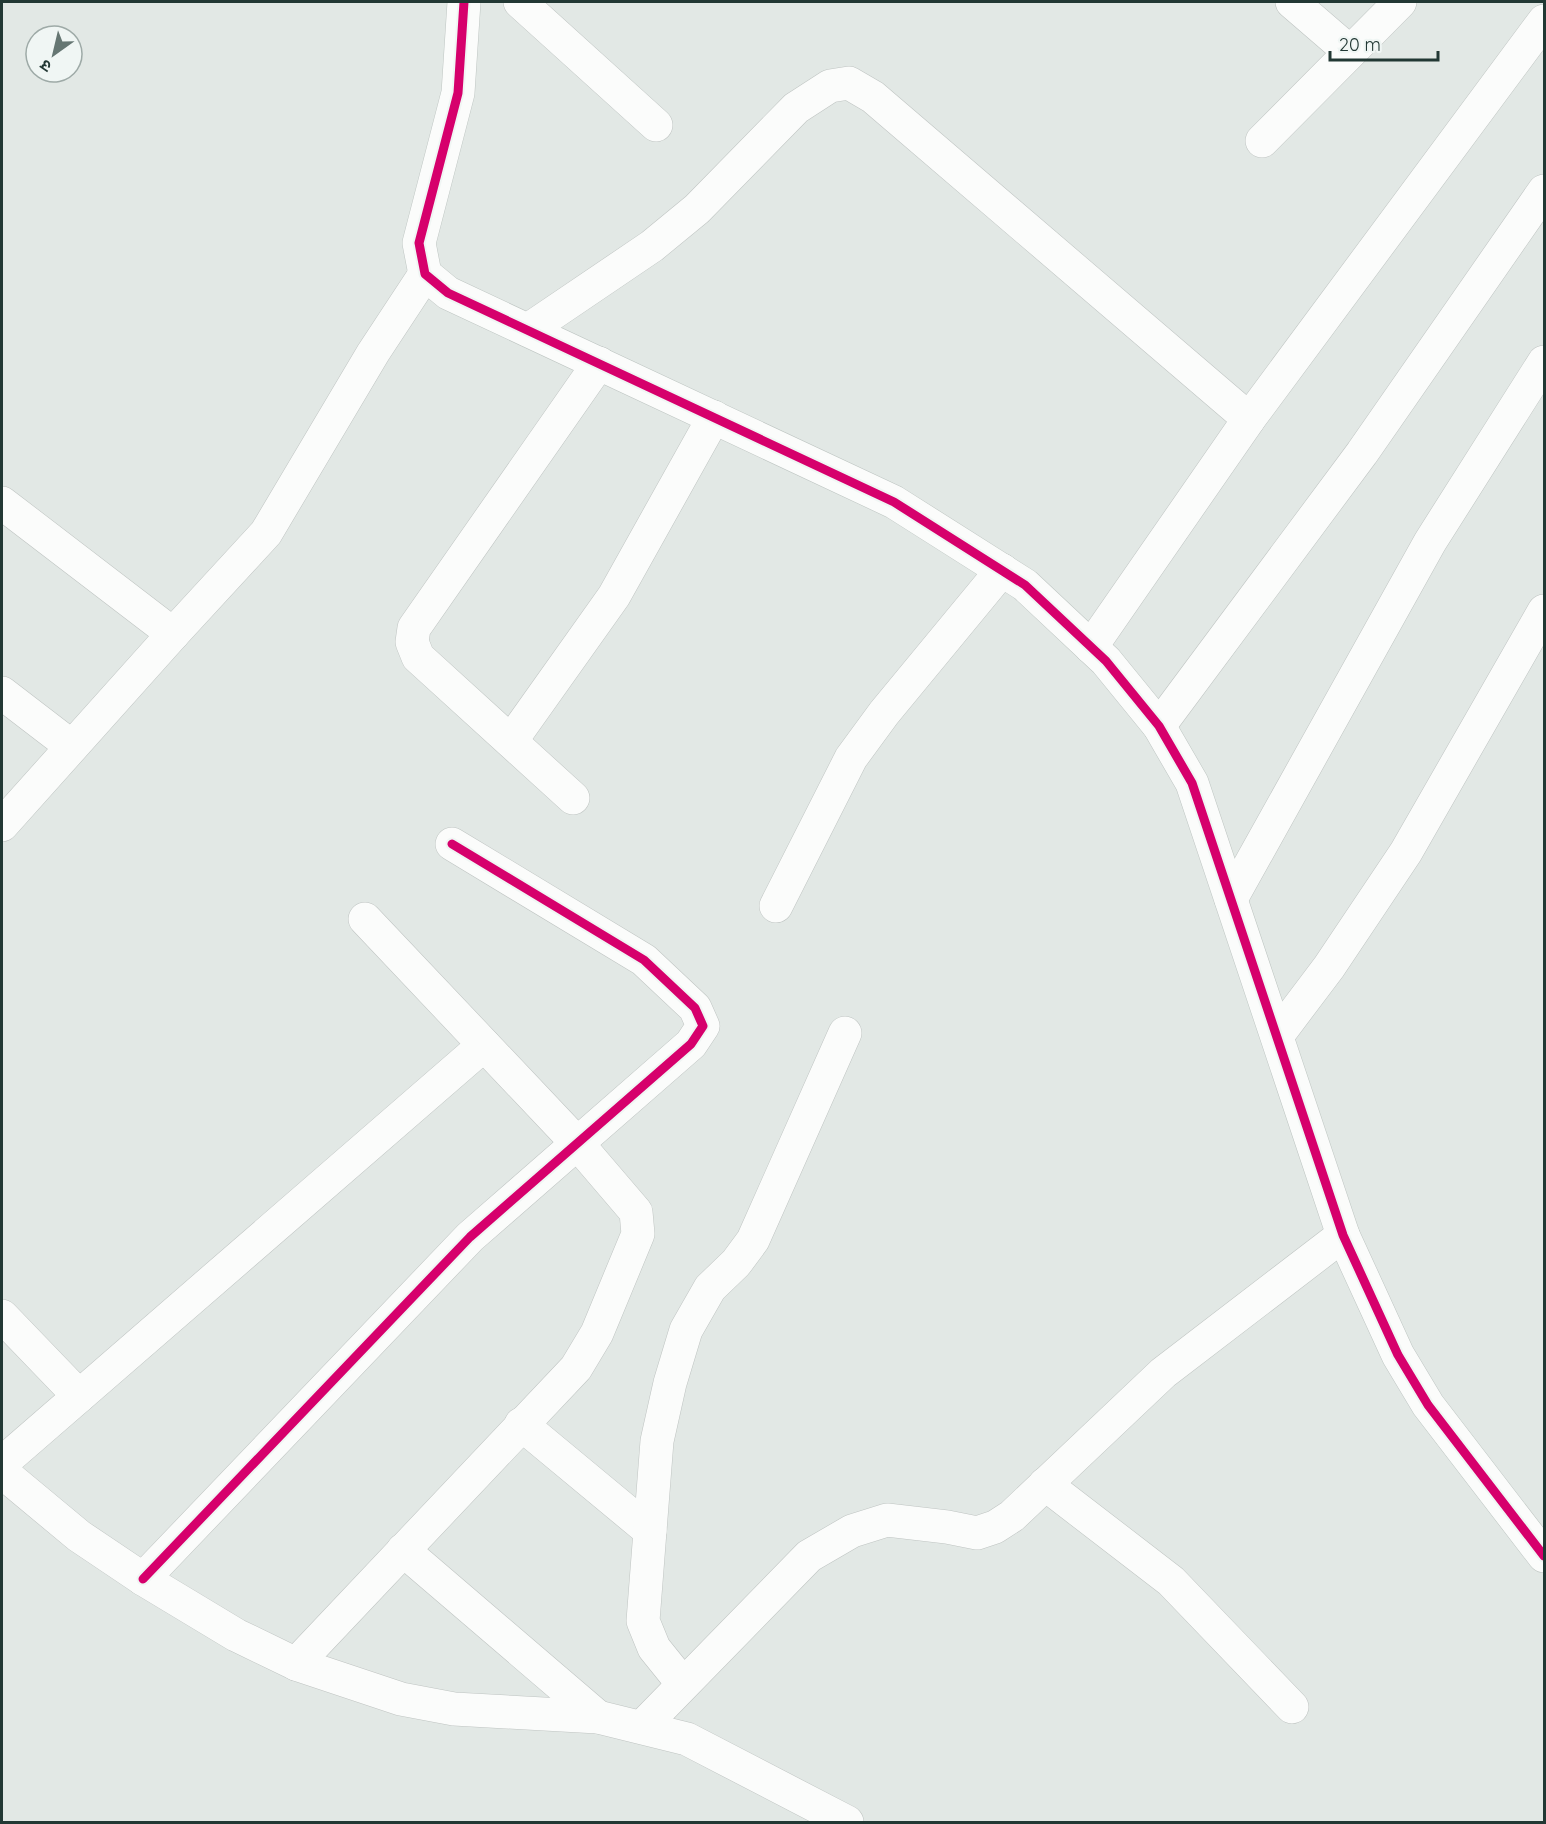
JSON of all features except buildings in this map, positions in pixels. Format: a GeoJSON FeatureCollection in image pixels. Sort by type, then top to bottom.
{"type":"FeatureCollection","features":[{"type":"Feature","properties":{"kind":"street"},"geometry":{"type":"LineString","coordinates":[[464,2],[458,93],[418,243],[425,274],[448,293],[894,502],[1025,585],[1106,661],[1159,726],[1192,783],[1343,1234],[1398,1355],[1428,1405],[1545,1556]]}},
{"type":"Feature","properties":{"kind":"street"},"geometry":{"type":"LineString","coordinates":[[520,2],[656,125]]}},
{"type":"Feature","properties":{"kind":"street"},"geometry":{"type":"LineString","coordinates":[[1292,2],[1350,52]]}},
{"type":"Feature","properties":{"kind":"street"},"geometry":{"type":"LineString","coordinates":[[1262,141],[1400,2]]}},
{"type":"Feature","properties":{"kind":"street"},"geometry":{"type":"LineString","coordinates":[[1091,647],[1249,419],[1545,21]]}},
{"type":"Feature","properties":{"kind":"street"},"geometry":{"type":"LineString","coordinates":[[528,330],[652,246],[697,209],[796,108],[830,86],[849,83],[873,97],[1249,419]]}},
{"type":"Feature","properties":{"kind":"street"},"geometry":{"type":"LineString","coordinates":[[1159,726],[1362,453],[1545,191]]}},
{"type":"Feature","properties":{"kind":"street"},"geometry":{"type":"LineString","coordinates":[[2,825],[71,746],[266,534],[374,353],[425,274]]}},
{"type":"Feature","properties":{"kind":"street"},"geometry":{"type":"LineString","coordinates":[[1231,899],[1430,542],[1545,362]]}},
{"type":"Feature","properties":{"kind":"street"},"geometry":{"type":"LineString","coordinates":[[573,798],[418,657],[412,642],[414,628],[599,363]]}},
{"type":"Feature","properties":{"kind":"street"},"geometry":{"type":"LineString","coordinates":[[511,741],[614,596],[714,417]]}},
{"type":"Feature","properties":{"kind":"street"},"geometry":{"type":"LineString","coordinates":[[2,503],[173,634]]}},
{"type":"Feature","properties":{"kind":"street"},"geometry":{"type":"LineString","coordinates":[[776,906],[851,758],[884,713],[1002,570]]}},
{"type":"Feature","properties":{"kind":"street"},"geometry":{"type":"LineString","coordinates":[[1277,1036],[1329,967],[1406,852],[1545,611]]}},
{"type":"Feature","properties":{"kind":"street"},"geometry":{"type":"LineString","coordinates":[[2,693],[71,746]]}},
{"type":"Feature","properties":{"kind":"street"},"geometry":{"type":"LineString","coordinates":[[143,1579],[470,1237],[691,1044],[704,1026],[695,1008],[644,960],[452,844]]}},
{"type":"Feature","properties":{"kind":"street"},"geometry":{"type":"LineString","coordinates":[[296,1664],[576,1368],[597,1333],[638,1234],[636,1212],[577,1143],[365,919]]}},
{"type":"Feature","properties":{"kind":"street"},"geometry":{"type":"LineString","coordinates":[[683,1684],[654,1648],[643,1621],[657,1440],[670,1383],[686,1330],[710,1288],[736,1263],[753,1240],[845,1033]]}},
{"type":"Feature","properties":{"kind":"street"},"geometry":{"type":"LineString","coordinates":[[2,1463],[484,1045]]}},
{"type":"Feature","properties":{"kind":"street"},"geometry":{"type":"LineString","coordinates":[[642,1727],[809,1556],[852,1531],[887,1520],[977,1533],[995,1527],[1012,1516],[1163,1373],[1343,1234]]}},
{"type":"Feature","properties":{"kind":"street"},"geometry":{"type":"LineString","coordinates":[[2,1316],[79,1396]]}},
{"type":"Feature","properties":{"kind":"street"},"geometry":{"type":"LineString","coordinates":[[522,1424],[650,1531]]}},
{"type":"Feature","properties":{"kind":"street"},"geometry":{"type":"LineString","coordinates":[[2,1472],[78,1536],[143,1579],[236,1635],[296,1664],[401,1699],[454,1709],[598,1717],[687,1738],[847,1822]]}},
{"type":"Feature","properties":{"kind":"street"},"geometry":{"type":"LineString","coordinates":[[1045,1484],[1171,1581],[1292,1707]]}},
{"type":"Feature","properties":{"kind":"street"},"geometry":{"type":"LineString","coordinates":[[404,1550],[598,1717]]}},
{"type":"Feature","properties":{"kind":"cycle path"},"geometry":{"type":"LineString","coordinates":[[464,2],[458,93],[419,243],[425,274],[448,293],[894,502],[1025,585],[1106,661],[1159,726],[1192,783],[1343,1235],[1398,1355],[1428,1405],[1544,1556]]}},
{"type":"Feature","properties":{"kind":"cycle path"},"geometry":{"type":"LineString","coordinates":[[143,1579],[470,1237],[691,1044],[703,1026],[695,1008],[644,960],[452,844]]}}]}
